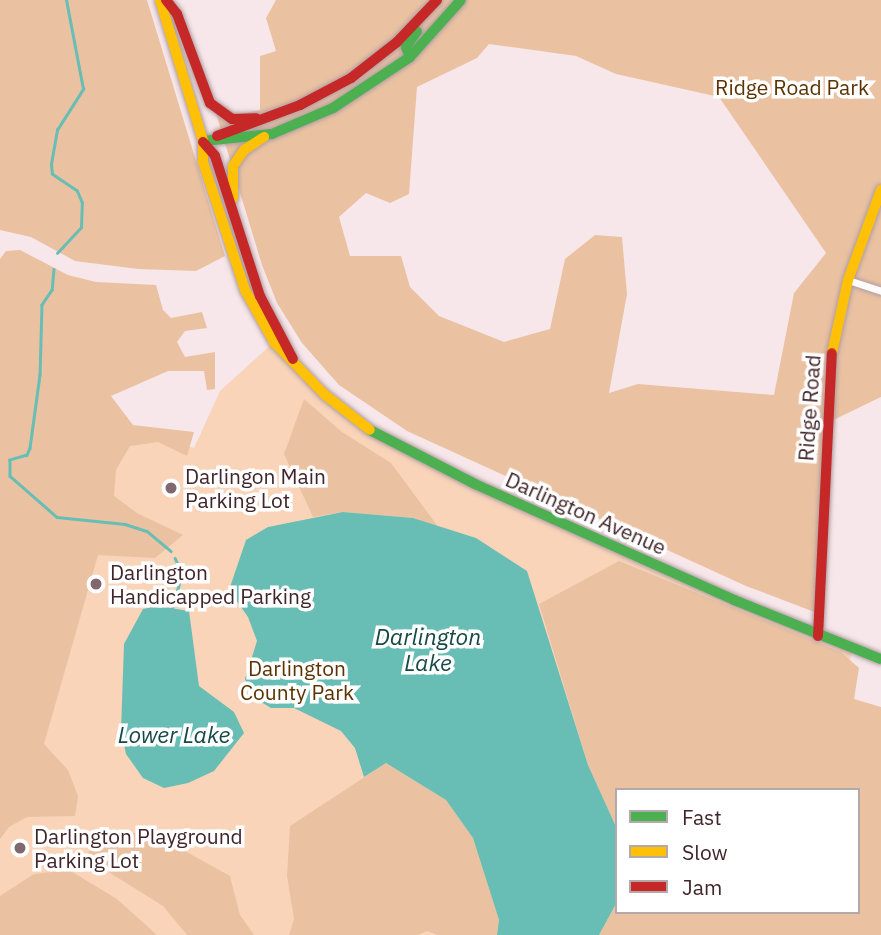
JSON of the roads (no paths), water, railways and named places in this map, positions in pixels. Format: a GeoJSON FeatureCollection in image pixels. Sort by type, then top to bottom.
{"type":"FeatureCollection","features":[{"type":"Feature","properties":{"kind":"main road","name":"Darlington Avenue"},"geometry":{"type":"LineString","coordinates":[[160,0],[203,141],[203,162],[245,290],[270,337],[335,404],[393,444],[818,636],[881,659]]}},
{"type":"Feature","properties":{"kind":"main road"},"geometry":{"type":"LineString","coordinates":[[166,0],[177,14],[210,103],[222,114],[232,119],[256,118],[300,105]]}},
{"type":"Feature","properties":{"kind":"main road"},"geometry":{"type":"LineString","coordinates":[[380,57],[437,0]]}},
{"type":"Feature","properties":{"kind":"main road"},"geometry":{"type":"LineString","coordinates":[[410,57],[406,47],[428,21],[437,0]]}},
{"type":"Feature","properties":{"kind":"main road"},"geometry":{"type":"LineString","coordinates":[[234,213],[233,166],[244,150],[272,134],[367,90],[410,57],[461,0]]}},
{"type":"Feature","properties":{"kind":"main road"},"geometry":{"type":"LineString","coordinates":[[203,141],[300,105],[380,57],[391,53],[410,57]]}},
{"type":"Feature","properties":{"kind":"main road"},"geometry":{"type":"LineString","coordinates":[[203,141],[272,134]]}},
{"type":"Feature","properties":{"kind":"main road","name":"Darlington Avenue"},"geometry":{"type":"LineString","coordinates":[[203,141],[215,156],[260,296],[296,366]]}},
{"type":"Feature","properties":{"kind":"main road","name":"Ridge Road"},"geometry":{"type":"LineString","coordinates":[[818,636],[829,365],[848,280],[881,190]]}},
{"type":"Feature","properties":{"kind":"street"},"geometry":{"type":"LineString","coordinates":[[848,280],[881,291]]}},
{"type":"Feature","properties":{"kind":"water","name":"Darlington Lake"},"geometry":{"type":"Polygon","coordinates":[[[343,512],[413,518],[476,538],[527,571],[588,765],[615,825],[615,906],[599,935],[497,935],[499,920],[473,838],[446,800],[386,763],[364,777],[355,748],[341,731],[294,708],[271,708],[251,696],[245,679],[257,641],[248,617],[229,590],[246,540],[268,527],[343,512]]]}},
{"type":"Feature","properties":{"kind":"water","name":"Lower Lake"},"geometry":{"type":"Polygon","coordinates":[[[158,606],[189,611],[199,686],[234,712],[244,733],[214,771],[188,783],[164,788],[143,778],[126,754],[121,731],[124,644],[143,609],[158,606]]]}},
{"type":"Feature","properties":{"kind":"waterway"},"geometry":{"type":"LineString","coordinates":[[57,253],[81,227],[82,203],[77,191],[52,174],[51,164],[57,130],[83,89],[66,0]]}},
{"type":"Feature","properties":{"kind":"waterway"},"geometry":{"type":"LineString","coordinates":[[54,269],[52,290],[42,305],[40,375],[30,448],[27,455],[10,460],[10,476],[57,517],[125,524],[147,531],[171,551]]}},
{"type":"Feature","properties":{"kind":"waterway"},"geometry":{"type":"LineString","coordinates":[[172,608],[182,574],[175,559]]}},
{"type":"Feature","properties":{"kind":"place","name":"Darlingon Main Parking Lot"},"geometry":{"type":"Point","coordinates":[171,488]}},
{"type":"Feature","properties":{"kind":"place","name":"Darlington Handicapped Parking"},"geometry":{"type":"Point","coordinates":[96,584]}},
{"type":"Feature","properties":{"kind":"place","name":"Darlington Playground Parking Lot"},"geometry":{"type":"Point","coordinates":[20,848]}},
{"type":"Feature","properties":{"kind":"park label","name":"Ridge Road Park"},"geometry":{"type":"Point","coordinates":[792,87]}},
{"type":"Feature","properties":{"kind":"park label","name":"Darlington County Park"},"geometry":{"type":"Point","coordinates":[297,680]}}]}
